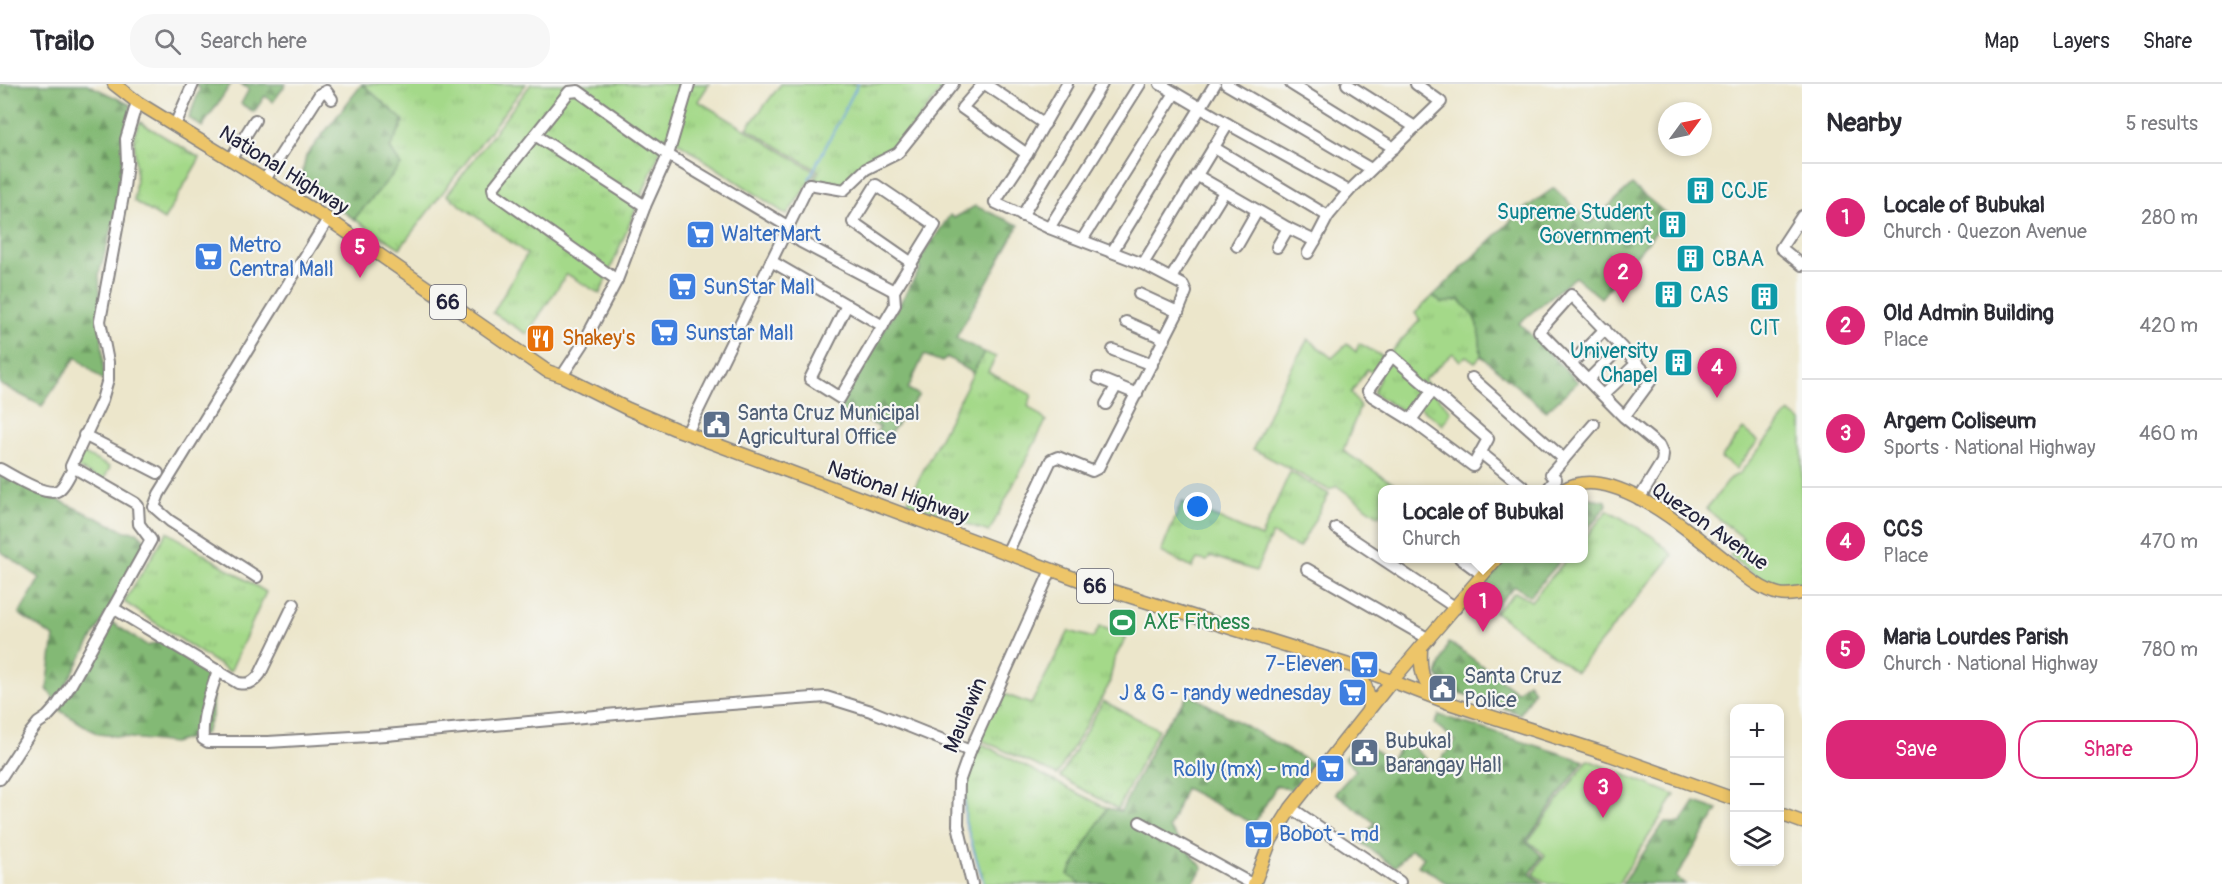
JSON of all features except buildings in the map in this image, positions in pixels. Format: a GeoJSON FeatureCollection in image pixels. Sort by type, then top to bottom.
{"type":"FeatureCollection","features":[{"type":"Feature","properties":{"kind":"main road","name":"National Highway"},"geometry":{"type":"LineString","coordinates":[[114,84],[132,93],[175,125],[230,160],[328,219],[547,371],[562,376],[628,409],[1051,570],[1355,668],[1446,702],[1610,755],[1730,798]]}},
{"type":"Feature","properties":{"kind":"main road","name":"Quezon Avenue"},"geometry":{"type":"LineString","coordinates":[[1573,485],[1581,482],[1596,482],[1639,499],[1666,516],[1759,585],[1779,594],[1802,593]]}},
{"type":"Feature","properties":{"kind":"main road"},"geometry":{"type":"LineString","coordinates":[[1253,884],[1271,840],[1291,808],[1391,682],[1493,563]]}},
{"type":"Feature","properties":{"kind":"main road"},"geometry":{"type":"LineString","coordinates":[[1425,644],[1420,663],[1424,682],[1430,691],[1446,702]]}},
{"type":"Feature","properties":{"kind":"main road"},"geometry":{"type":"LineString","coordinates":[[1355,668],[1367,688],[1370,702],[1368,712]]}},
{"type":"Feature","properties":{"kind":"main road"},"geometry":{"type":"LineString","coordinates":[[1784,816],[1802,822]]}},
{"type":"Feature","properties":{"kind":"street"},"geometry":{"type":"LineString","coordinates":[[175,125],[193,84]]}},
{"type":"Feature","properties":{"kind":"street"},"geometry":{"type":"LineString","coordinates":[[562,376],[583,344],[617,280],[645,206],[668,155],[689,84]]}},
{"type":"Feature","properties":{"kind":"street"},"geometry":{"type":"LineString","coordinates":[[687,433],[809,184],[844,190],[866,169],[898,153],[953,84]]}},
{"type":"Feature","properties":{"kind":"street"},"geometry":{"type":"LineString","coordinates":[[1027,154],[962,108],[984,84],[1045,124]]}},
{"type":"Feature","properties":{"kind":"street"},"geometry":{"type":"LineString","coordinates":[[1022,216],[1102,84]]}},
{"type":"Feature","properties":{"kind":"street"},"geometry":{"type":"LineString","coordinates":[[1049,228],[1140,84]]}},
{"type":"Feature","properties":{"kind":"street"},"geometry":{"type":"LineString","coordinates":[[1160,84],[1349,191]]}},
{"type":"Feature","properties":{"kind":"street"},"geometry":{"type":"LineString","coordinates":[[1112,252],[1215,84]]}},
{"type":"Feature","properties":{"kind":"street"},"geometry":{"type":"LineString","coordinates":[[1226,84],[1371,169]]}},
{"type":"Feature","properties":{"kind":"street"},"geometry":{"type":"LineString","coordinates":[[1291,84],[1394,148]]}},
{"type":"Feature","properties":{"kind":"street"},"geometry":{"type":"LineString","coordinates":[[1347,84],[1415,128]]}},
{"type":"Feature","properties":{"kind":"street"},"geometry":{"type":"LineString","coordinates":[[1308,253],[1328,216],[1349,191],[1441,102],[1416,84]]}},
{"type":"Feature","properties":{"kind":"street"},"geometry":{"type":"LineString","coordinates":[[1007,553],[1051,460],[1058,457],[1092,471],[1098,468],[1179,312],[1186,292],[1185,288],[1171,278],[1143,264],[1049,228],[995,201],[1045,124],[1063,86]]}},
{"type":"Feature","properties":{"kind":"street"},"geometry":{"type":"LineString","coordinates":[[264,181],[320,94],[326,91],[333,99]]}},
{"type":"Feature","properties":{"kind":"street"},"geometry":{"type":"LineString","coordinates":[[617,280],[494,193],[493,188],[569,92],[578,92],[668,155],[788,229],[801,242],[894,291]]}},
{"type":"Feature","properties":{"kind":"street"},"geometry":{"type":"LineString","coordinates":[[0,779],[34,728],[48,717],[70,686],[150,543],[150,537],[139,524],[138,506],[135,503],[70,466],[102,400],[108,379],[108,362],[100,321],[123,196],[127,163],[126,139],[132,93]]}},
{"type":"Feature","properties":{"kind":"street"},"geometry":{"type":"LineString","coordinates":[[1082,240],[1175,93]]}},
{"type":"Feature","properties":{"kind":"street"},"geometry":{"type":"LineString","coordinates":[[230,160],[255,120]]}},
{"type":"Feature","properties":{"kind":"street"},"geometry":{"type":"LineString","coordinates":[[1143,264],[1228,124]]}},
{"type":"Feature","properties":{"kind":"street"},"geometry":{"type":"LineString","coordinates":[[535,135],[645,206]]}},
{"type":"Feature","properties":{"kind":"street"},"geometry":{"type":"LineString","coordinates":[[1214,147],[1328,216]]}},
{"type":"Feature","properties":{"kind":"street"},"geometry":{"type":"LineString","coordinates":[[1196,176],[1315,241]]}},
{"type":"Feature","properties":{"kind":"street"},"geometry":{"type":"LineString","coordinates":[[847,305],[810,379],[840,398],[895,305],[894,291],[912,263],[935,225],[876,185],[853,222],[912,263]]}},
{"type":"Feature","properties":{"kind":"street"},"geometry":{"type":"LineString","coordinates":[[1171,278],[1224,192]]}},
{"type":"Feature","properties":{"kind":"street"},"geometry":{"type":"LineString","coordinates":[[1237,246],[1257,211]]}},
{"type":"Feature","properties":{"kind":"street"},"geometry":{"type":"LineString","coordinates":[[1802,216],[1781,248],[1802,265]]}},
{"type":"Feature","properties":{"kind":"street"},"geometry":{"type":"LineString","coordinates":[[257,577],[170,521],[154,507],[159,494],[328,219]]}},
{"type":"Feature","properties":{"kind":"street"},"geometry":{"type":"LineString","coordinates":[[1277,247],[1288,228]]}},
{"type":"Feature","properties":{"kind":"street"},"geometry":{"type":"LineString","coordinates":[[771,261],[883,326]]}},
{"type":"Feature","properties":{"kind":"street"},"geometry":{"type":"LineString","coordinates":[[1139,294],[1179,312]]}},
{"type":"Feature","properties":{"kind":"street"},"geometry":{"type":"LineString","coordinates":[[1624,417],[1652,379],[1571,295],[1539,331],[1624,417],[1659,446],[1663,455],[1658,470],[1639,499]]}},
{"type":"Feature","properties":{"kind":"street"},"geometry":{"type":"LineString","coordinates":[[1126,322],[1165,339]]}},
{"type":"Feature","properties":{"kind":"street"},"geometry":{"type":"LineString","coordinates":[[1571,364],[1605,330]]}},
{"type":"Feature","properties":{"kind":"street"},"geometry":{"type":"LineString","coordinates":[[1588,380],[1621,347]]}},
{"type":"Feature","properties":{"kind":"street"},"geometry":{"type":"LineString","coordinates":[[1113,350],[1152,365]]}},
{"type":"Feature","properties":{"kind":"street"},"geometry":{"type":"LineString","coordinates":[[1392,356],[1432,391],[1488,439],[1473,466],[1368,391],[1392,356]]}},
{"type":"Feature","properties":{"kind":"street"},"geometry":{"type":"LineString","coordinates":[[1603,395],[1636,363]]}},
{"type":"Feature","properties":{"kind":"street"},"geometry":{"type":"LineString","coordinates":[[1098,378],[1137,394]]}},
{"type":"Feature","properties":{"kind":"street"},"geometry":{"type":"LineString","coordinates":[[1472,378],[1564,459]]}},
{"type":"Feature","properties":{"kind":"street"},"geometry":{"type":"LineString","coordinates":[[1106,404],[1117,385]]}},
{"type":"Feature","properties":{"kind":"street"},"geometry":{"type":"LineString","coordinates":[[1411,420],[1432,391]]}},
{"type":"Feature","properties":{"kind":"street"},"geometry":{"type":"LineString","coordinates":[[1551,485],[1556,479],[1551,474],[1594,424]]}},
{"type":"Feature","properties":{"kind":"street"},"geometry":{"type":"LineString","coordinates":[[84,435],[158,473]]}},
{"type":"Feature","properties":{"kind":"street"},"geometry":{"type":"LineString","coordinates":[[1481,453],[1522,485]]}},
{"type":"Feature","properties":{"kind":"street"},"geometry":{"type":"LineString","coordinates":[[0,469],[39,489],[52,492],[61,488],[73,469]]}},
{"type":"Feature","properties":{"kind":"street"},"geometry":{"type":"LineString","coordinates":[[1336,528],[1378,556]]}},
{"type":"Feature","properties":{"kind":"street"},"geometry":{"type":"LineString","coordinates":[[1388,563],[1456,608]]}},
{"type":"Feature","properties":{"kind":"street"},"geometry":{"type":"LineString","coordinates":[[1467,563],[1483,575]]}},
{"type":"Feature","properties":{"kind":"street"},"geometry":{"type":"LineString","coordinates":[[1308,569],[1425,644]]}},
{"type":"Feature","properties":{"kind":"street","name":"Maulawin"},"geometry":{"type":"LineString","coordinates":[[972,884],[958,825],[959,782],[970,751],[1051,570]]}},
{"type":"Feature","properties":{"kind":"street"},"geometry":{"type":"LineString","coordinates":[[113,608],[238,683],[246,684],[255,681],[261,674],[294,604]]}},
{"type":"Feature","properties":{"kind":"street"},"geometry":{"type":"LineString","coordinates":[[218,670],[202,730],[203,739],[208,742],[268,742],[386,735],[826,697],[871,711],[970,751]]}},
{"type":"Feature","properties":{"kind":"street"},"geometry":{"type":"LineString","coordinates":[[1291,808],[1400,882]]}},
{"type":"Feature","properties":{"kind":"street"},"geometry":{"type":"LineString","coordinates":[[1140,822],[1253,884]]}},
{"type":"Feature","properties":{"kind":"green space"},"geometry":{"type":"Polygon","coordinates":[[[0,84],[87,84],[131,105],[123,191],[99,273],[104,381],[76,357],[42,406],[0,384],[0,84]]]}},
{"type":"Feature","properties":{"kind":"green space"},"geometry":{"type":"Polygon","coordinates":[[[194,84],[231,84],[202,127],[189,118],[200,88],[194,84]]]}},
{"type":"Feature","properties":{"kind":"green space"},"geometry":{"type":"Polygon","coordinates":[[[240,84],[286,84],[273,102],[265,96],[254,112],[241,104],[249,89],[240,84]]]}},
{"type":"Feature","properties":{"kind":"green space"},"geometry":{"type":"Polygon","coordinates":[[[362,84],[404,121],[390,148],[401,165],[354,219],[300,184],[306,156],[362,84]]]}},
{"type":"Feature","properties":{"kind":"green space"},"geometry":{"type":"Polygon","coordinates":[[[363,84],[526,84],[400,248],[354,219],[401,165],[390,148],[404,122],[363,84]]]}},
{"type":"Feature","properties":{"kind":"green space"},"geometry":{"type":"Polygon","coordinates":[[[531,84],[709,84],[698,101],[816,172],[787,215],[667,135],[600,294],[567,274],[527,334],[493,313],[527,254],[447,195],[531,84]]]}},
{"type":"Feature","properties":{"kind":"green space"},"geometry":{"type":"Polygon","coordinates":[[[781,84],[946,84],[895,150],[842,185],[814,180],[819,171],[747,128],[781,84]]]}},
{"type":"Feature","properties":{"kind":"green space"},"geometry":{"type":"Polygon","coordinates":[[[140,122],[200,158],[164,220],[134,201],[136,176],[134,135],[140,122]]]}},
{"type":"Feature","properties":{"kind":"green space"},"geometry":{"type":"Polygon","coordinates":[[[1632,185],[1669,216],[1601,298],[1575,277],[1519,323],[1578,382],[1546,411],[1481,356],[1477,325],[1466,306],[1459,300],[1442,303],[1433,296],[1520,212],[1554,188],[1590,223],[1632,185]]]}},
{"type":"Feature","properties":{"kind":"green space"},"geometry":{"type":"Polygon","coordinates":[[[975,206],[1019,225],[956,338],[984,352],[973,373],[947,357],[942,362],[924,355],[908,389],[919,395],[884,442],[874,436],[880,427],[848,413],[843,418],[839,407],[920,269],[917,263],[950,215],[954,218],[975,206]]]}},
{"type":"Feature","properties":{"kind":"green space"},"geometry":{"type":"Polygon","coordinates":[[[1433,296],[1442,303],[1459,300],[1471,312],[1477,325],[1481,356],[1475,362],[1466,356],[1460,361],[1453,353],[1424,380],[1451,412],[1443,425],[1415,404],[1407,414],[1373,393],[1380,378],[1367,369],[1351,393],[1360,407],[1343,451],[1396,485],[1378,485],[1378,515],[1337,486],[1329,490],[1253,449],[1279,390],[1308,339],[1332,358],[1347,344],[1356,352],[1359,343],[1385,358],[1420,320],[1415,313],[1433,296]]]}},
{"type":"Feature","properties":{"kind":"green space"},"geometry":{"type":"Polygon","coordinates":[[[984,352],[996,357],[988,372],[1032,395],[1028,406],[1046,421],[989,532],[907,502],[984,352]]]}},
{"type":"Feature","properties":{"kind":"green space"},"geometry":{"type":"Polygon","coordinates":[[[1789,412],[1802,422],[1802,585],[1782,587],[1763,580],[1730,556],[1743,538],[1706,509],[1731,478],[1740,473],[1789,412]]]}},
{"type":"Feature","properties":{"kind":"green space"},"geometry":{"type":"Polygon","coordinates":[[[1743,429],[1758,441],[1736,469],[1721,458],[1743,429]]]}},
{"type":"Feature","properties":{"kind":"green space"},"geometry":{"type":"Polygon","coordinates":[[[82,453],[110,467],[103,481],[76,467],[82,453]]]}},
{"type":"Feature","properties":{"kind":"green space"},"geometry":{"type":"Polygon","coordinates":[[[1290,472],[1329,494],[1299,548],[1272,534],[1256,571],[1211,556],[1207,561],[1197,559],[1192,568],[1161,552],[1182,502],[1261,537],[1290,472]]]}},
{"type":"Feature","properties":{"kind":"green space"},"geometry":{"type":"Polygon","coordinates":[[[0,475],[125,531],[137,532],[147,542],[56,702],[47,689],[54,637],[19,614],[40,578],[0,551],[0,475]]]}},
{"type":"Feature","properties":{"kind":"green space"},"geometry":{"type":"Polygon","coordinates":[[[1588,498],[1606,501],[1607,505],[1588,528],[1588,498]]]}},
{"type":"Feature","properties":{"kind":"green space"},"geometry":{"type":"Polygon","coordinates":[[[1608,510],[1652,536],[1673,555],[1576,672],[1495,612],[1515,592],[1531,601],[1564,563],[1588,563],[1588,534],[1608,510]]]}},
{"type":"Feature","properties":{"kind":"green space"},"geometry":{"type":"Polygon","coordinates":[[[167,532],[266,592],[230,672],[124,602],[167,532]]]}},
{"type":"Feature","properties":{"kind":"green space"},"geometry":{"type":"Polygon","coordinates":[[[1503,563],[1559,563],[1530,596],[1515,586],[1491,610],[1474,596],[1503,563]]]}},
{"type":"Feature","properties":{"kind":"green space"},"geometry":{"type":"Polygon","coordinates":[[[111,622],[148,646],[160,641],[213,671],[212,717],[205,734],[173,743],[98,734],[59,710],[111,622]]]}},
{"type":"Feature","properties":{"kind":"green space"},"geometry":{"type":"Polygon","coordinates":[[[1100,626],[1126,637],[1114,660],[1109,685],[1057,775],[977,738],[1001,693],[1031,704],[1069,631],[1093,638],[1100,626]]]}},
{"type":"Feature","properties":{"kind":"green space"},"geometry":{"type":"Polygon","coordinates":[[[1448,643],[1457,647],[1517,692],[1528,682],[1534,691],[1520,714],[1447,688],[1437,675],[1448,643]]]}},
{"type":"Feature","properties":{"kind":"green space"},"geometry":{"type":"Polygon","coordinates":[[[1189,694],[1313,764],[1294,791],[1277,785],[1254,824],[1185,788],[1169,828],[1203,868],[1192,884],[1176,884],[1169,879],[1167,884],[1081,884],[1068,875],[1107,808],[1121,811],[1159,734],[1189,694]]]}},
{"type":"Feature","properties":{"kind":"green space"},"geometry":{"type":"Polygon","coordinates":[[[1103,701],[1158,729],[1118,809],[1060,777],[1103,701]]]}},
{"type":"Feature","properties":{"kind":"green space"},"geometry":{"type":"Polygon","coordinates":[[[1439,715],[1584,761],[1526,841],[1542,856],[1530,874],[1543,884],[1447,884],[1418,866],[1424,857],[1411,849],[1395,867],[1359,841],[1375,823],[1335,793],[1356,770],[1344,758],[1361,741],[1389,760],[1407,742],[1435,767],[1456,741],[1435,724],[1439,715]]]}},
{"type":"Feature","properties":{"kind":"green space"},"geometry":{"type":"Polygon","coordinates":[[[980,743],[1107,808],[1068,875],[1081,884],[984,884],[965,821],[966,782],[980,743]]]}},
{"type":"Feature","properties":{"kind":"green space"},"geometry":{"type":"Polygon","coordinates":[[[1588,760],[1675,795],[1618,884],[1548,884],[1533,874],[1545,855],[1528,841],[1588,760]]]}},
{"type":"Feature","properties":{"kind":"green space"},"geometry":{"type":"Polygon","coordinates":[[[1695,802],[1718,810],[1676,877],[1685,884],[1622,884],[1664,823],[1681,823],[1695,802]]]}},
{"type":"Feature","properties":{"kind":"waterway"},"geometry":{"type":"LineString","coordinates":[[809,179],[858,84]]}},
{"type":"Feature","properties":{"kind":"waterway"},"geometry":{"type":"LineString","coordinates":[[964,794],[965,821],[984,884]]}},
{"type":"Feature","properties":{"kind":"place","name":"CCJE"},"geometry":{"type":"Point","coordinates":[1700,191]}},
{"type":"Feature","properties":{"kind":"place","name":"Supreme Student Government"},"geometry":{"type":"Point","coordinates":[1673,224]}},
{"type":"Feature","properties":{"kind":"place","name":"WalterMart"},"geometry":{"type":"Point","coordinates":[700,234]}},
{"type":"Feature","properties":{"kind":"place","name":"Metro Central Mall"},"geometry":{"type":"Point","coordinates":[208,257]}},
{"type":"Feature","properties":{"kind":"place","name":"CBAA"},"geometry":{"type":"Point","coordinates":[1691,259]}},
{"type":"Feature","properties":{"kind":"place","name":"Maria Lourdes Parish"},"geometry":{"type":"Point","coordinates":[360,278]}},
{"type":"Feature","properties":{"kind":"place","name":"SunStar Mall"},"geometry":{"type":"Point","coordinates":[682,287]}},
{"type":"Feature","properties":{"kind":"place","name":"CAS"},"geometry":{"type":"Point","coordinates":[1669,295]}},
{"type":"Feature","properties":{"kind":"place","name":"CIT"},"geometry":{"type":"Point","coordinates":[1765,297]}},
{"type":"Feature","properties":{"kind":"place","name":"Old Admin Building"},"geometry":{"type":"Point","coordinates":[1623,303]}},
{"type":"Feature","properties":{"kind":"place","name":"Sunstar Mall"},"geometry":{"type":"Point","coordinates":[664,333]}},
{"type":"Feature","properties":{"kind":"place","name":"Shakey's"},"geometry":{"type":"Point","coordinates":[541,338]}},
{"type":"Feature","properties":{"kind":"place","name":"University Chapel"},"geometry":{"type":"Point","coordinates":[1679,363]}},
{"type":"Feature","properties":{"kind":"place","name":"CCS"},"geometry":{"type":"Point","coordinates":[1717,398]}},
{"type":"Feature","properties":{"kind":"place","name":"Santa Cruz Municipal Agricultural Office"},"geometry":{"type":"Point","coordinates":[716,425]}},
{"type":"Feature","properties":{"kind":"place","name":"AXE Fitness"},"geometry":{"type":"Point","coordinates":[1122,622]}},
{"type":"Feature","properties":{"kind":"place","name":"Locale of Bubukal"},"geometry":{"type":"Point","coordinates":[1483,632]}},
{"type":"Feature","properties":{"kind":"place","name":"7-Eleven"},"geometry":{"type":"Point","coordinates":[1364,664]}},
{"type":"Feature","properties":{"kind":"place","name":"Santa Cruz Police"},"geometry":{"type":"Point","coordinates":[1443,688]}},
{"type":"Feature","properties":{"kind":"place","name":"J & G - randy wednesday"},"geometry":{"type":"Point","coordinates":[1352,693]}},
{"type":"Feature","properties":{"kind":"place","name":"Bubukal Barangay Hall"},"geometry":{"type":"Point","coordinates":[1364,753]}},
{"type":"Feature","properties":{"kind":"place","name":"Rolly (mx) - md"},"geometry":{"type":"Point","coordinates":[1331,769]}},
{"type":"Feature","properties":{"kind":"place","name":"Argem Coliseum"},"geometry":{"type":"Point","coordinates":[1603,818]}},
{"type":"Feature","properties":{"kind":"place","name":"Bobot - md"},"geometry":{"type":"Point","coordinates":[1258,834]}}]}
